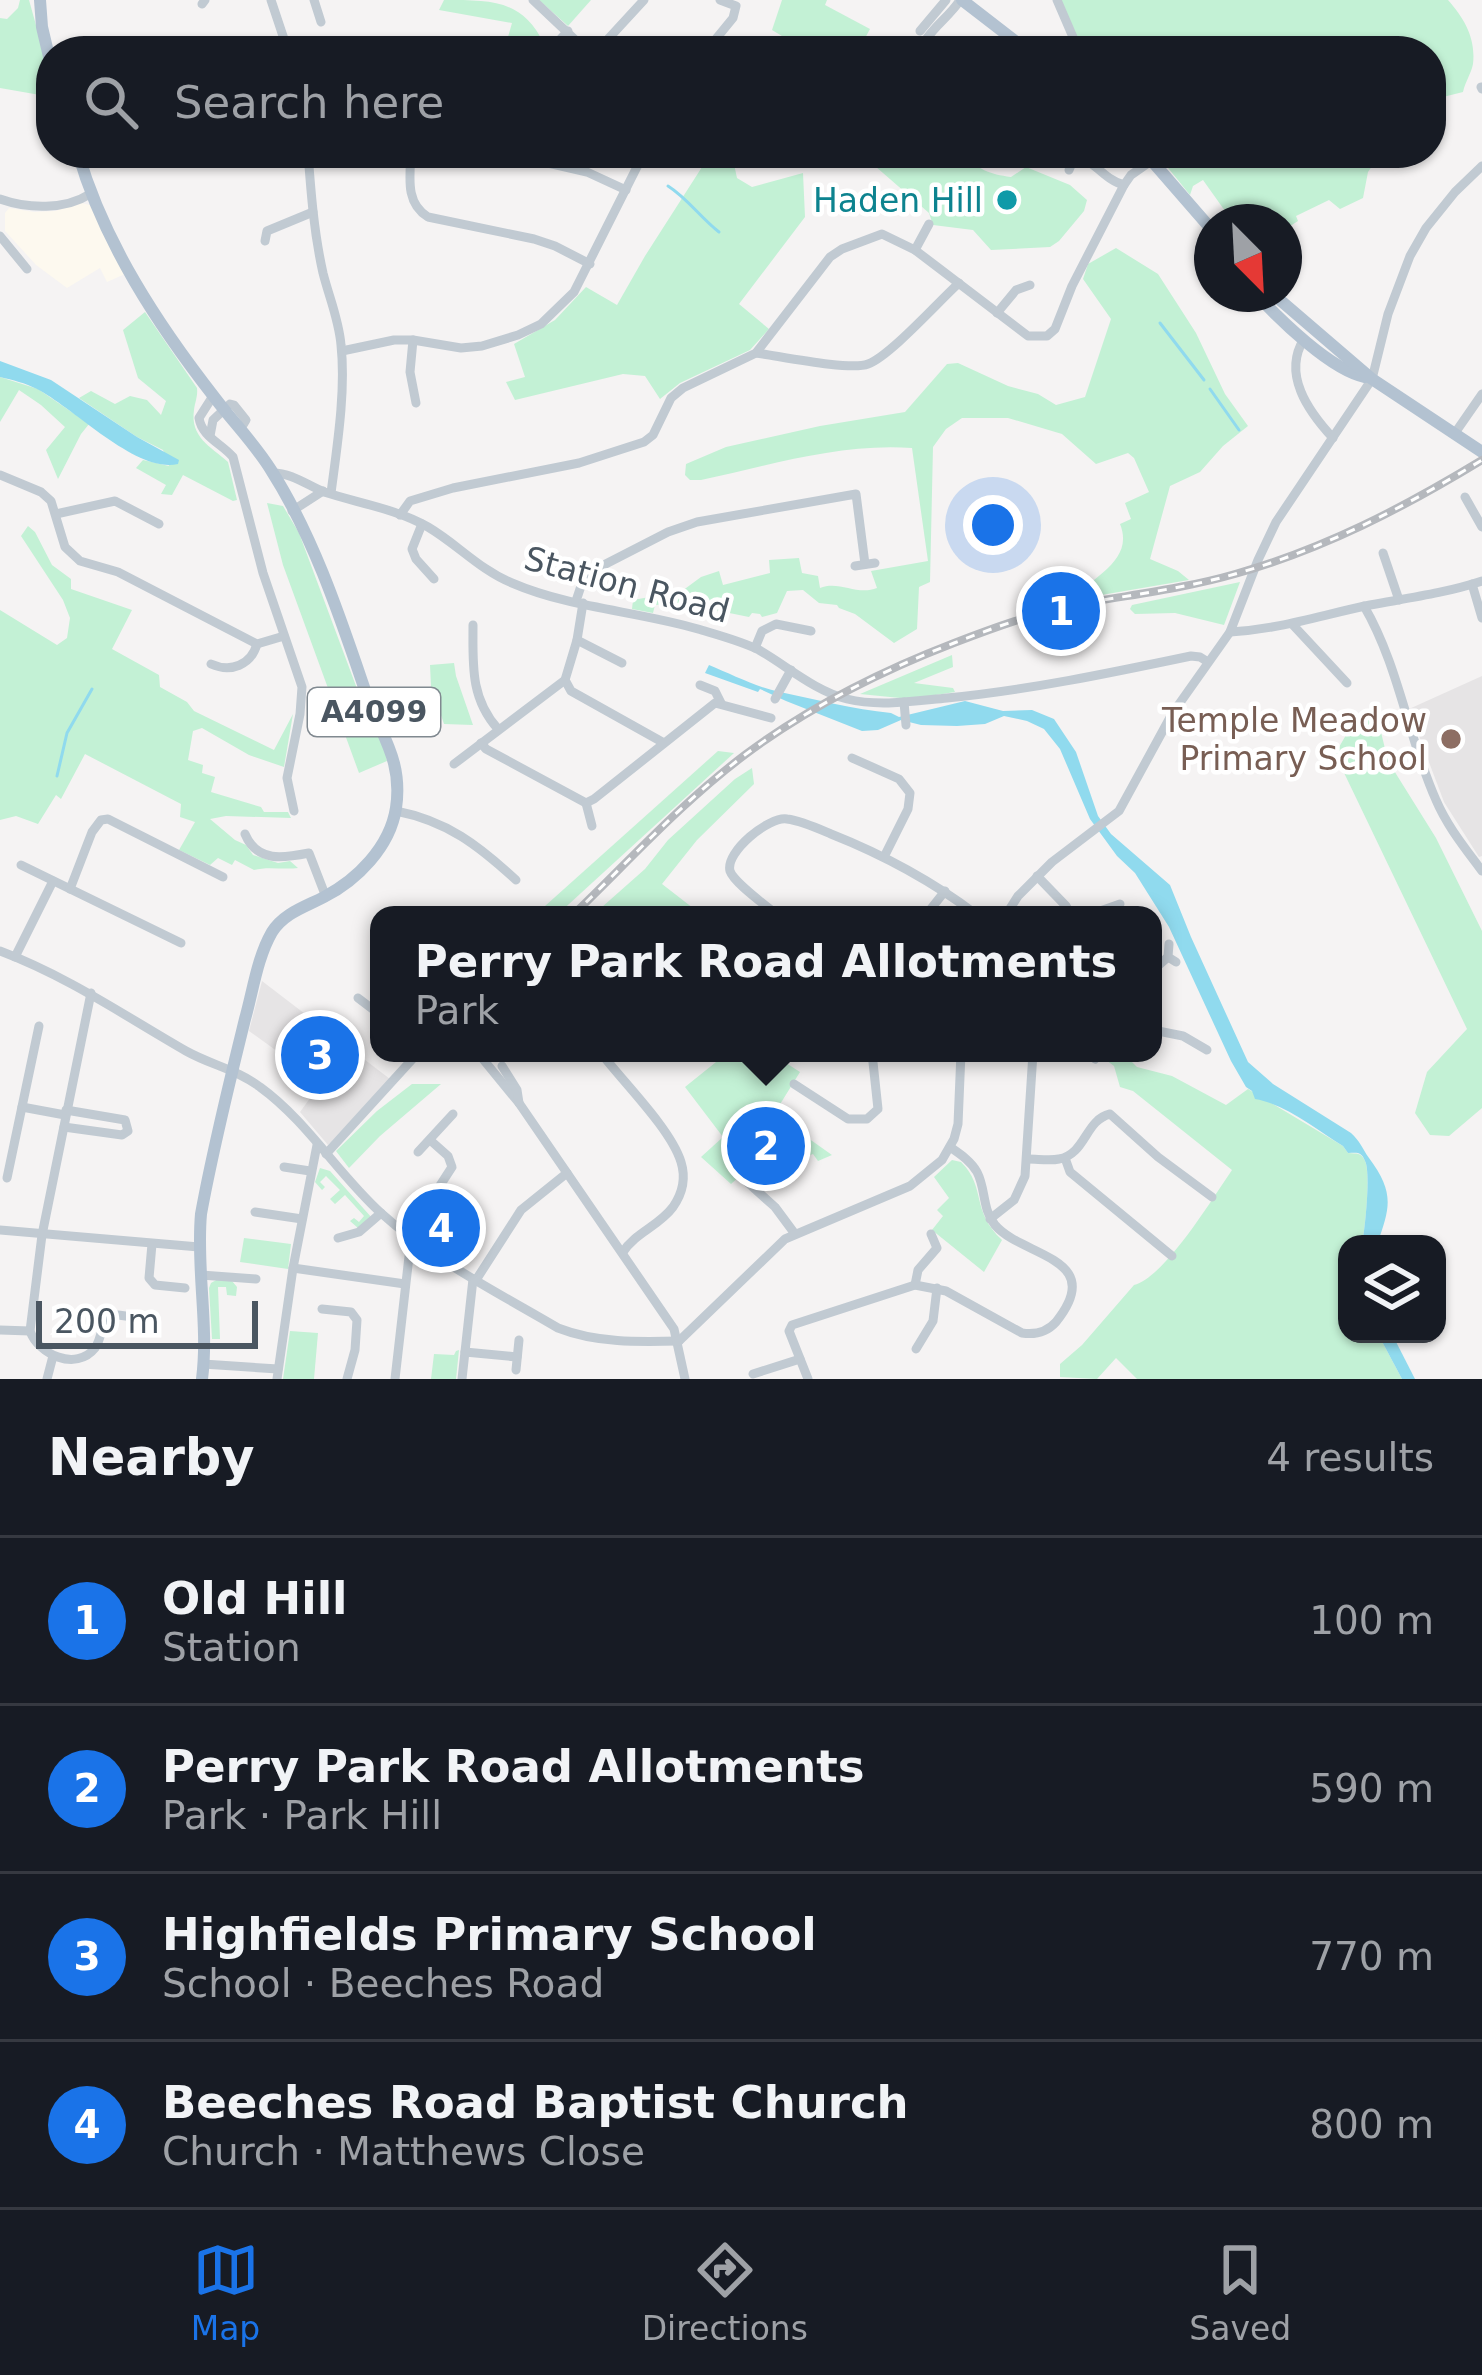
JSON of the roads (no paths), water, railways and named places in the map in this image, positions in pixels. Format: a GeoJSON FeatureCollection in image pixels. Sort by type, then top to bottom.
{"type":"FeatureCollection","features":[{"type":"Feature","properties":{"kind":"main road"},"geometry":{"type":"LineString","coordinates":[[38,0],[45,36]]}},
{"type":"Feature","properties":{"kind":"main road"},"geometry":{"type":"LineString","coordinates":[[961,0],[1008,36]]}},
{"type":"Feature","properties":{"kind":"main road","name":"A4099"},"geometry":{"type":"LineString","coordinates":[[85,168],[126,263],[162,327],[274,473],[314,552],[368,700],[392,748],[396,811]]}},
{"type":"Feature","properties":{"kind":"main road"},"geometry":{"type":"LineString","coordinates":[[1154,168],[1194,219]]}},
{"type":"Feature","properties":{"kind":"main road"},"geometry":{"type":"LineString","coordinates":[[1160,168],[1194,208]]}},
{"type":"Feature","properties":{"kind":"main road","name":"A4099"},"geometry":{"type":"LineString","coordinates":[[90,187],[126,263]]}},
{"type":"Feature","properties":{"kind":"main road"},"geometry":{"type":"LineString","coordinates":[[1275,312],[1353,374],[1372,379]]}},
{"type":"Feature","properties":{"kind":"main road"},"geometry":{"type":"LineString","coordinates":[[1294,312],[1372,379],[1482,452]]}},
{"type":"Feature","properties":{"kind":"main road"},"geometry":{"type":"LineString","coordinates":[[199,1379],[203,1364],[201,1214],[230,1071],[263,954],[288,915],[326,897],[370,861],[396,811]]}},
{"type":"Feature","properties":{"kind":"street"},"geometry":{"type":"LineString","coordinates":[[272,0],[283,36]]}},
{"type":"Feature","properties":{"kind":"street"},"geometry":{"type":"LineString","coordinates":[[314,0],[322,16]]}},
{"type":"Feature","properties":{"kind":"street"},"geometry":{"type":"LineString","coordinates":[[533,0],[572,36]]}},
{"type":"Feature","properties":{"kind":"street"},"geometry":{"type":"LineString","coordinates":[[611,36],[644,0]]}},
{"type":"Feature","properties":{"kind":"street"},"geometry":{"type":"LineString","coordinates":[[718,36],[733,18],[737,3],[720,0]]}},
{"type":"Feature","properties":{"kind":"street"},"geometry":{"type":"LineString","coordinates":[[946,0],[923,36],[961,0]]}},
{"type":"Feature","properties":{"kind":"street"},"geometry":{"type":"LineString","coordinates":[[1057,0],[1073,36]]}},
{"type":"Feature","properties":{"kind":"street"},"geometry":{"type":"LineString","coordinates":[[564,36],[568,32]]}},
{"type":"Feature","properties":{"kind":"street"},"geometry":{"type":"LineString","coordinates":[[1012,906],[1037,876],[1122,806],[1172,714],[1230,632],[1276,522],[1372,379],[1388,314],[1410,256],[1426,228],[1482,166]]}},
{"type":"Feature","properties":{"kind":"street"},"geometry":{"type":"LineString","coordinates":[[292,511],[327,492],[338,442],[342,351],[323,272],[309,168]]}},
{"type":"Feature","properties":{"kind":"street"},"geometry":{"type":"LineString","coordinates":[[411,168],[410,192],[419,212],[428,217],[534,239],[590,264]]}},
{"type":"Feature","properties":{"kind":"street"},"geometry":{"type":"LineString","coordinates":[[569,168],[626,190]]}},
{"type":"Feature","properties":{"kind":"street"},"geometry":{"type":"LineString","coordinates":[[342,351],[394,340],[482,346],[541,324],[574,292],[637,168]]}},
{"type":"Feature","properties":{"kind":"street"},"geometry":{"type":"LineString","coordinates":[[1098,168],[1124,185]]}},
{"type":"Feature","properties":{"kind":"street"},"geometry":{"type":"LineString","coordinates":[[400,515],[410,501],[453,488],[579,463],[644,442],[653,435],[671,398],[683,388],[756,353],[836,253],[882,234],[915,250],[1028,336],[1052,333],[1124,185],[1138,168]]}},
{"type":"Feature","properties":{"kind":"street"},"geometry":{"type":"LineString","coordinates":[[1,204],[43,207],[90,187]]}},
{"type":"Feature","properties":{"kind":"street"},"geometry":{"type":"LineString","coordinates":[[266,242],[266,231],[313,212]]}},
{"type":"Feature","properties":{"kind":"street"},"geometry":{"type":"LineString","coordinates":[[915,250],[929,224]]}},
{"type":"Feature","properties":{"kind":"street"},"geometry":{"type":"LineString","coordinates":[[0,236],[27,269]]}},
{"type":"Feature","properties":{"kind":"street"},"geometry":{"type":"LineString","coordinates":[[756,353],[867,364],[958,283]]}},
{"type":"Feature","properties":{"kind":"street"},"geometry":{"type":"LineString","coordinates":[[997,313],[1016,290],[1030,285]]}},
{"type":"Feature","properties":{"kind":"street"},"geometry":{"type":"LineString","coordinates":[[1304,339],[1294,361],[1295,375],[1333,437]]}},
{"type":"Feature","properties":{"kind":"street"},"geometry":{"type":"LineString","coordinates":[[413,340],[410,372],[416,403]]}},
{"type":"Feature","properties":{"kind":"street"},"geometry":{"type":"LineString","coordinates":[[1455,433],[1482,394]]}},
{"type":"Feature","properties":{"kind":"street"},"geometry":{"type":"LineString","coordinates":[[212,396],[199,418],[201,427],[233,458],[262,572],[302,687],[287,778],[294,812]]}},
{"type":"Feature","properties":{"kind":"street"},"geometry":{"type":"LineString","coordinates":[[210,436],[213,420],[223,409]]}},
{"type":"Feature","properties":{"kind":"street","name":"Station Road"},"geometry":{"type":"LineString","coordinates":[[274,473],[422,524],[511,583],[674,622],[755,648],[841,698],[905,705],[1191,656],[1208,662]]}},
{"type":"Feature","properties":{"kind":"street"},"geometry":{"type":"LineString","coordinates":[[0,475],[51,501],[64,547],[80,561],[118,572],[257,644],[284,636]]}},
{"type":"Feature","properties":{"kind":"street"},"geometry":{"type":"LineString","coordinates":[[454,764],[565,680],[578,640],[583,580],[668,532],[725,515],[856,494],[865,564]]}},
{"type":"Feature","properties":{"kind":"street"},"geometry":{"type":"LineString","coordinates":[[1466,497],[1482,527]]}},
{"type":"Feature","properties":{"kind":"street"},"geometry":{"type":"LineString","coordinates":[[56,514],[115,501],[159,524]]}},
{"type":"Feature","properties":{"kind":"street"},"geometry":{"type":"LineString","coordinates":[[422,524],[412,548],[434,578]]}},
{"type":"Feature","properties":{"kind":"street"},"geometry":{"type":"LineString","coordinates":[[1383,553],[1399,600]]}},
{"type":"Feature","properties":{"kind":"street"},"geometry":{"type":"LineString","coordinates":[[1230,632],[1293,626],[1477,582],[1482,618]]}},
{"type":"Feature","properties":{"kind":"street"},"geometry":{"type":"LineString","coordinates":[[1364,606],[1438,807],[1482,871]]}},
{"type":"Feature","properties":{"kind":"street"},"geometry":{"type":"LineString","coordinates":[[755,648],[762,631],[776,624],[811,631]]}},
{"type":"Feature","properties":{"kind":"street"},"geometry":{"type":"LineString","coordinates":[[473,625],[473,678],[482,708],[497,729]]}},
{"type":"Feature","properties":{"kind":"street"},"geometry":{"type":"LineString","coordinates":[[1293,626],[1343,679],[1329,684]]}},
{"type":"Feature","properties":{"kind":"street"},"geometry":{"type":"LineString","coordinates":[[578,640],[612,651],[622,663]]}},
{"type":"Feature","properties":{"kind":"street"},"geometry":{"type":"LineString","coordinates":[[211,664],[238,666],[254,654],[257,644]]}},
{"type":"Feature","properties":{"kind":"street"},"geometry":{"type":"LineString","coordinates":[[775,698],[790,670]]}},
{"type":"Feature","properties":{"kind":"street"},"geometry":{"type":"LineString","coordinates":[[565,680],[571,692],[664,743]]}},
{"type":"Feature","properties":{"kind":"street"},"geometry":{"type":"LineString","coordinates":[[700,685],[715,691],[721,703]]}},
{"type":"Feature","properties":{"kind":"street"},"geometry":{"type":"LineString","coordinates":[[586,803],[709,707],[721,703],[771,718]]}},
{"type":"Feature","properties":{"kind":"street"},"geometry":{"type":"LineString","coordinates":[[905,705],[906,725]]}},
{"type":"Feature","properties":{"kind":"street"},"geometry":{"type":"LineString","coordinates":[[481,743],[586,803],[592,826]]}},
{"type":"Feature","properties":{"kind":"street"},"geometry":{"type":"LineString","coordinates":[[852,757],[899,778],[910,793],[908,809],[884,857]]}},
{"type":"Feature","properties":{"kind":"street"},"geometry":{"type":"LineString","coordinates":[[396,811],[426,817],[470,840],[516,880]]}},
{"type":"Feature","properties":{"kind":"street"},"geometry":{"type":"LineString","coordinates":[[70,890],[96,824],[108,819],[223,877]]}},
{"type":"Feature","properties":{"kind":"street"},"geometry":{"type":"LineString","coordinates":[[767,906],[730,870],[734,854],[766,823],[777,819],[812,826],[884,857],[965,906]]}},
{"type":"Feature","properties":{"kind":"street"},"geometry":{"type":"LineString","coordinates":[[245,834],[250,846],[271,857],[309,853],[326,897]]}},
{"type":"Feature","properties":{"kind":"street"},"geometry":{"type":"LineString","coordinates":[[21,865],[181,944]]}},
{"type":"Feature","properties":{"kind":"street"},"geometry":{"type":"LineString","coordinates":[[1037,876],[1063,906]]}},
{"type":"Feature","properties":{"kind":"street"},"geometry":{"type":"LineString","coordinates":[[15,957],[53,881]]}},
{"type":"Feature","properties":{"kind":"street"},"geometry":{"type":"LineString","coordinates":[[933,906],[945,891]]}},
{"type":"Feature","properties":{"kind":"street"},"geometry":{"type":"LineString","coordinates":[[1102,906],[1110,901]]}},
{"type":"Feature","properties":{"kind":"street"},"geometry":{"type":"LineString","coordinates":[[1162,965],[1172,960],[1168,944]]}},
{"type":"Feature","properties":{"kind":"street"},"geometry":{"type":"LineString","coordinates":[[0,951],[91,993],[189,1053],[242,1074],[297,1120],[381,1213],[440,1260],[558,1328],[603,1340],[679,1341],[773,1248],[795,1234],[910,1186],[950,1147],[958,1124],[961,1062]]}},
{"type":"Feature","properties":{"kind":"street"},"geometry":{"type":"LineString","coordinates":[[91,993],[42,1235],[30,1331],[37,1346],[53,1356],[75,1358],[97,1346],[105,1320],[133,1317]]}},
{"type":"Feature","properties":{"kind":"street"},"geometry":{"type":"LineString","coordinates":[[358,998],[370,1007]]}},
{"type":"Feature","properties":{"kind":"street"},"geometry":{"type":"LineString","coordinates":[[7,1178],[39,1026]]}},
{"type":"Feature","properties":{"kind":"street"},"geometry":{"type":"LineString","coordinates":[[1162,1033],[1183,1036],[1203,1047],[1203,1031]]}},
{"type":"Feature","properties":{"kind":"street"},"geometry":{"type":"LineString","coordinates":[[326,1154],[410,1062]]}},
{"type":"Feature","properties":{"kind":"street"},"geometry":{"type":"LineString","coordinates":[[485,1062],[519,1103],[674,1329],[685,1379]]}},
{"type":"Feature","properties":{"kind":"street"},"geometry":{"type":"LineString","coordinates":[[608,1062],[673,1143],[683,1172],[680,1194],[670,1211],[622,1252]]}},
{"type":"Feature","properties":{"kind":"street"},"geometry":{"type":"LineString","coordinates":[[794,1084],[848,1119],[867,1119],[878,1109],[873,1062]]}},
{"type":"Feature","properties":{"kind":"street"},"geometry":{"type":"LineString","coordinates":[[990,1219],[1014,1200],[1025,1176],[1032,1062]]}},
{"type":"Feature","properties":{"kind":"street"},"geometry":{"type":"LineString","coordinates":[[1103,1062],[1107,1065]]}},
{"type":"Feature","properties":{"kind":"street"},"geometry":{"type":"LineString","coordinates":[[502,1066],[517,1090],[519,1103]]}},
{"type":"Feature","properties":{"kind":"street"},"geometry":{"type":"LineString","coordinates":[[22,1107],[122,1136],[128,1131],[125,1120],[65,1117]]}},
{"type":"Feature","properties":{"kind":"street"},"geometry":{"type":"LineString","coordinates":[[418,1153],[453,1114]]}},
{"type":"Feature","properties":{"kind":"street"},"geometry":{"type":"LineString","coordinates":[[1028,1159],[1074,1153],[1096,1119],[1110,1114],[1212,1197]]}},
{"type":"Feature","properties":{"kind":"street"},"geometry":{"type":"LineString","coordinates":[[395,1379],[410,1237],[452,1167],[448,1156],[430,1140]]}},
{"type":"Feature","properties":{"kind":"street"},"geometry":{"type":"LineString","coordinates":[[203,1364],[278,1374],[317,1145]]}},
{"type":"Feature","properties":{"kind":"street"},"geometry":{"type":"LineString","coordinates":[[808,1379],[789,1331],[792,1325],[915,1285],[933,1287],[1031,1334],[1049,1329],[1069,1301],[1071,1281],[1066,1270],[1008,1237],[990,1219],[978,1173],[950,1147]]}},
{"type":"Feature","properties":{"kind":"street"},"geometry":{"type":"LineString","coordinates":[[1065,1157],[1070,1172],[1172,1256]]}},
{"type":"Feature","properties":{"kind":"street"},"geometry":{"type":"LineString","coordinates":[[284,1167],[310,1171]]}},
{"type":"Feature","properties":{"kind":"street"},"geometry":{"type":"LineString","coordinates":[[462,1379],[474,1279],[520,1210],[567,1173]]}},
{"type":"Feature","properties":{"kind":"street"},"geometry":{"type":"LineString","coordinates":[[747,1182],[795,1234]]}},
{"type":"Feature","properties":{"kind":"street"},"geometry":{"type":"LineString","coordinates":[[255,1212],[302,1219]]}},
{"type":"Feature","properties":{"kind":"street"},"geometry":{"type":"LineString","coordinates":[[338,1238],[359,1232],[381,1213]]}},
{"type":"Feature","properties":{"kind":"street"},"geometry":{"type":"LineString","coordinates":[[0,1230],[199,1247]]}},
{"type":"Feature","properties":{"kind":"street"},"geometry":{"type":"LineString","coordinates":[[915,1285],[918,1270],[937,1248],[931,1234]]}},
{"type":"Feature","properties":{"kind":"street"},"geometry":{"type":"LineString","coordinates":[[152,1244],[149,1278],[155,1286],[184,1288]]}},
{"type":"Feature","properties":{"kind":"street"},"geometry":{"type":"LineString","coordinates":[[293,1268],[405,1284]]}},
{"type":"Feature","properties":{"kind":"street"},"geometry":{"type":"LineString","coordinates":[[201,1275],[256,1279]]}},
{"type":"Feature","properties":{"kind":"street"},"geometry":{"type":"LineString","coordinates":[[916,1342],[933,1321],[933,1287]]}},
{"type":"Feature","properties":{"kind":"street"},"geometry":{"type":"LineString","coordinates":[[322,1309],[351,1312],[357,1319],[356,1350],[347,1379]]}},
{"type":"Feature","properties":{"kind":"street"},"geometry":{"type":"LineString","coordinates":[[0,1330],[30,1331]]}},
{"type":"Feature","properties":{"kind":"street"},"geometry":{"type":"LineString","coordinates":[[516,1370],[519,1340]]}},
{"type":"Feature","properties":{"kind":"street"},"geometry":{"type":"LineString","coordinates":[[465,1352],[517,1357]]}},
{"type":"Feature","properties":{"kind":"street"},"geometry":{"type":"LineString","coordinates":[[47,1379],[53,1356]]}},
{"type":"Feature","properties":{"kind":"street"},"geometry":{"type":"LineString","coordinates":[[753,1375],[800,1359]]}},
{"type":"Feature","properties":{"kind":"water"},"geometry":{"type":"Polygon","coordinates":[[[0,361],[51,380],[179,460],[178,464],[162,464],[125,450],[37,389],[0,377],[0,361]]]}},
{"type":"Feature","properties":{"kind":"water"},"geometry":{"type":"Polygon","coordinates":[[[709,665],[771,690],[899,717],[965,701],[1003,711],[1032,710],[1054,719],[1076,752],[1098,816],[1111,834],[1170,885],[1248,1062],[1273,1084],[1351,1133],[1377,1170],[1388,1200],[1380,1235],[1363,1235],[1367,1167],[1363,1158],[1348,1153],[1290,1112],[1255,1099],[1246,1087],[1162,916],[1162,906],[1156,906],[1090,819],[1060,749],[1044,729],[1004,716],[985,724],[957,726],[901,720],[862,731],[705,673],[709,665]]]}},
{"type":"Feature","properties":{"kind":"water"},"geometry":{"type":"Polygon","coordinates":[[[1383,1343],[1397,1343],[1415,1379],[1402,1379],[1383,1343]]]}},
{"type":"Feature","properties":{"kind":"waterway"},"geometry":{"type":"LineString","coordinates":[[668,186],[719,232]]}},
{"type":"Feature","properties":{"kind":"waterway"},"geometry":{"type":"LineString","coordinates":[[1160,323],[1204,380]]}},
{"type":"Feature","properties":{"kind":"waterway"},"geometry":{"type":"LineString","coordinates":[[1210,389],[1239,430]]}},
{"type":"Feature","properties":{"kind":"waterway"},"geometry":{"type":"LineString","coordinates":[[57,776],[67,733],[92,689]]}},
{"type":"Feature","properties":{"kind":"railway"},"geometry":{"type":"LineString","coordinates":[[582,906],[723,772],[794,721],[872,678],[1029,617],[1196,584],[1268,564],[1362,526],[1482,460]]}},
{"type":"Feature","properties":{"kind":"place","name":"Haden Hill"},"geometry":{"type":"Point","coordinates":[1007,200]}},
{"type":"Feature","properties":{"kind":"place","name":"Old Hill"},"geometry":{"type":"Point","coordinates":[1061,611]}},
{"type":"Feature","properties":{"kind":"place","name":"Temple Meadow Primary School"},"geometry":{"type":"Point","coordinates":[1451,739]}},
{"type":"Feature","properties":{"kind":"place","name":"Highfields Primary School"},"geometry":{"type":"Point","coordinates":[320,1055]}},
{"type":"Feature","properties":{"kind":"place","name":"Perry Park Road Allotments"},"geometry":{"type":"Point","coordinates":[766,1146]}},
{"type":"Feature","properties":{"kind":"place","name":"Beeches Road Baptist Church"},"geometry":{"type":"Point","coordinates":[441,1228]}}]}
